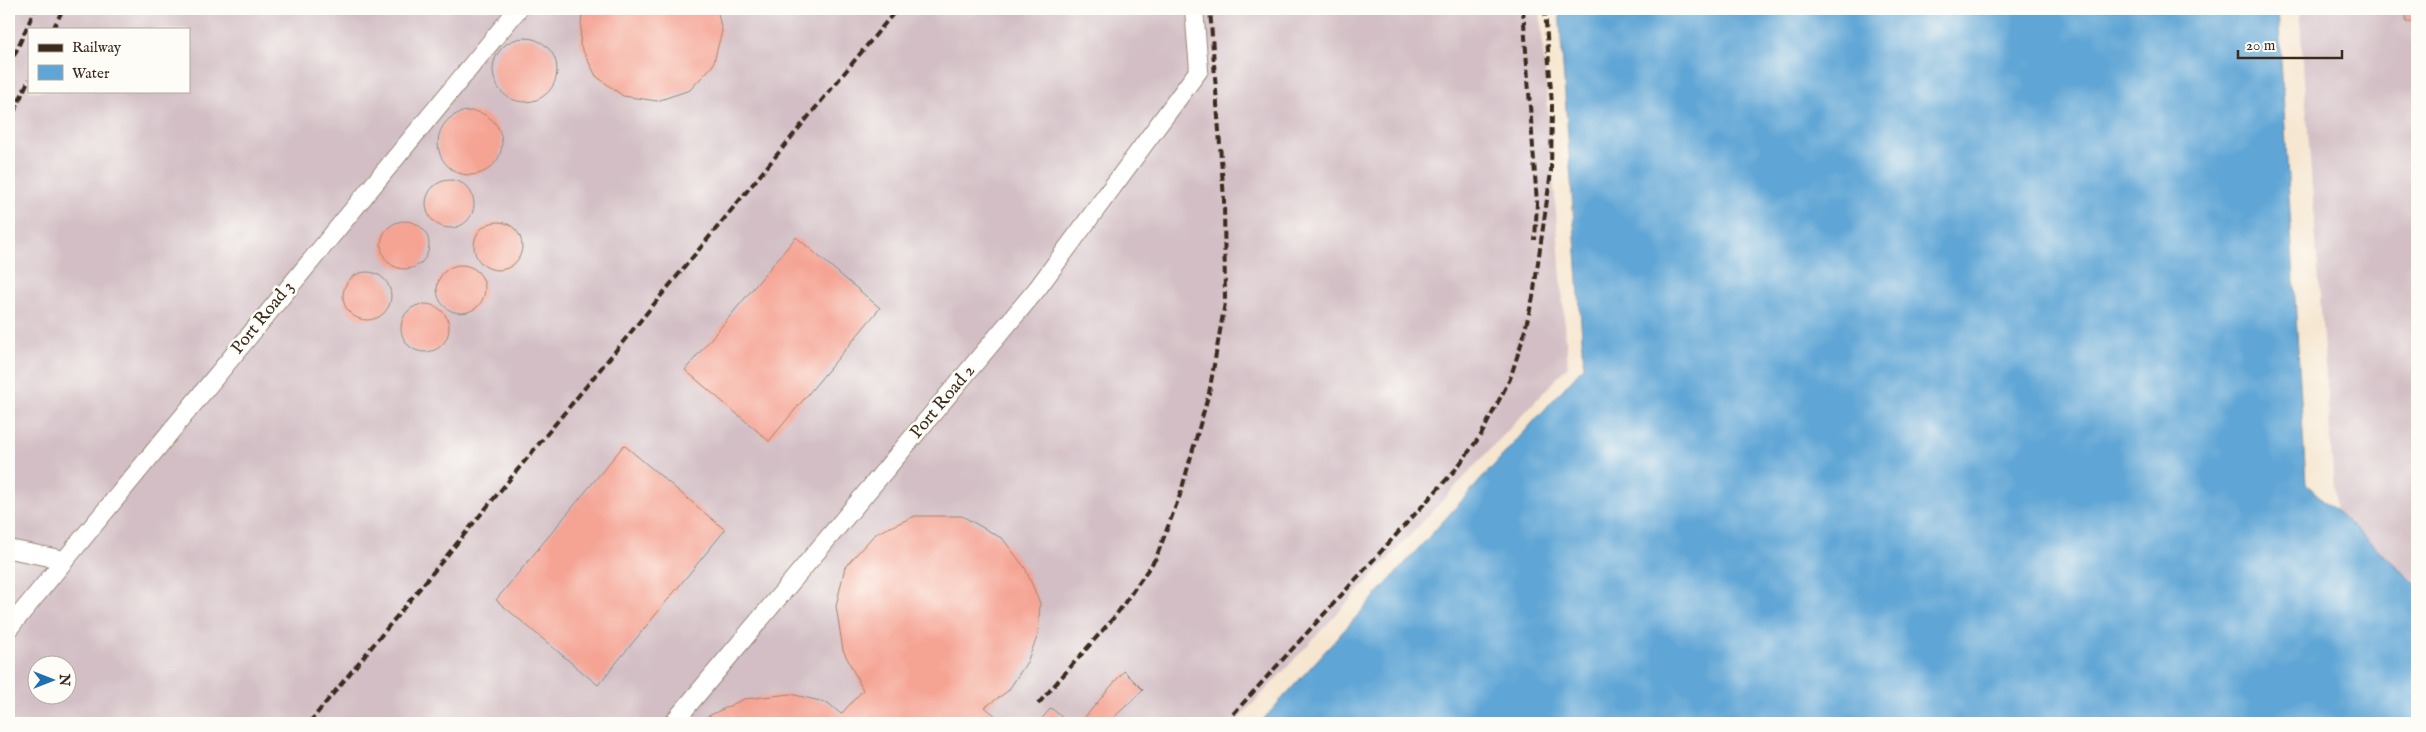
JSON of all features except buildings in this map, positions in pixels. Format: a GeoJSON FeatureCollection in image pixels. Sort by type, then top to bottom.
{"type":"FeatureCollection","features":[{"type":"Feature","properties":{"kind":"lane","name":"Port Road 3"},"geometry":{"type":"LineString","coordinates":[[9,628],[518,9]]}},
{"type":"Feature","properties":{"kind":"lane","name":"Port Road 2"},"geometry":{"type":"LineString","coordinates":[[673,723],[1037,289],[1199,70],[1194,9]]}},
{"type":"Feature","properties":{"kind":"lane"},"geometry":{"type":"LineString","coordinates":[[9,549],[65,560]]}},
{"type":"Feature","properties":{"kind":"shaded area"},"geometry":{"type":"Polygon","coordinates":[[[9,9],[1540,9],[1568,366],[1235,723],[9,723],[9,9]]]}},
{"type":"Feature","properties":{"kind":"shaded area"},"geometry":{"type":"Polygon","coordinates":[[[2299,9],[2417,9],[2417,659],[2340,571],[2299,9]]]}},
{"type":"Feature","properties":{"kind":"water"},"geometry":{"type":"Polygon","coordinates":[[[1559,9],[2278,9],[2306,484],[2417,585],[2417,723],[1260,723],[1584,366],[1559,9]]]}},
{"type":"Feature","properties":{"kind":"railway"},"geometry":{"type":"LineString","coordinates":[[9,67],[35,9]]}},
{"type":"Feature","properties":{"kind":"railway"},"geometry":{"type":"LineString","coordinates":[[54,28],[63,9]]}},
{"type":"Feature","properties":{"kind":"railway"},"geometry":{"type":"LineString","coordinates":[[309,723],[897,9]]}},
{"type":"Feature","properties":{"kind":"railway"},"geometry":{"type":"LineString","coordinates":[[1038,704],[1116,615],[1156,558],[1180,495],[1209,393],[1225,303],[1224,199],[1210,9]]}},
{"type":"Feature","properties":{"kind":"railway"},"geometry":{"type":"LineString","coordinates":[[1523,9],[1537,203],[1535,240]]}},
{"type":"Feature","properties":{"kind":"railway"},"geometry":{"type":"LineString","coordinates":[[1225,723],[1456,469],[1481,435],[1510,379],[1533,297],[1551,172],[1552,105],[1545,9]]}},
{"type":"Feature","properties":{"kind":"railway"},"geometry":{"type":"LineString","coordinates":[[9,123],[28,81]]}}]}
